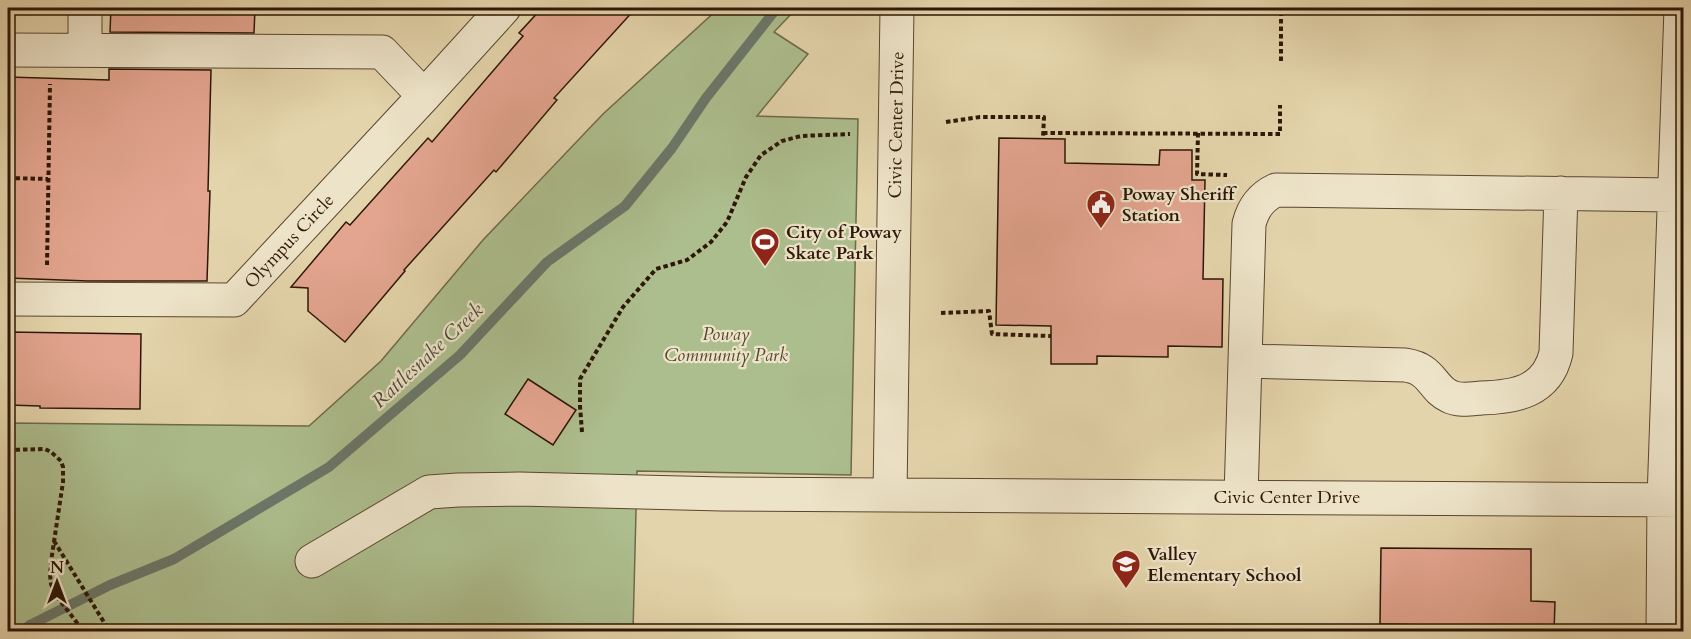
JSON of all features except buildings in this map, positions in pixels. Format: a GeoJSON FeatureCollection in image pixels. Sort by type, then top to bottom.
{"type":"FeatureCollection","features":[{"type":"Feature","properties":{"kind":"street"},"geometry":{"type":"LineString","coordinates":[[84,51],[85,8]]}},
{"type":"Feature","properties":{"kind":"street","name":"Olympus Circle"},"geometry":{"type":"LineString","coordinates":[[8,298],[234,300],[504,8]]}},
{"type":"Feature","properties":{"kind":"street","name":"Civic Center Drive"},"geometry":{"type":"LineString","coordinates":[[890,495],[897,8]]}},
{"type":"Feature","properties":{"kind":"street"},"geometry":{"type":"LineString","coordinates":[[1663,632],[1674,500],[1674,195],[1681,23]]}},
{"type":"Feature","properties":{"kind":"street"},"geometry":{"type":"LineString","coordinates":[[8,50],[382,52],[424,96]]}},
{"type":"Feature","properties":{"kind":"street"},"geometry":{"type":"LineString","coordinates":[[1241,497],[1249,224],[1260,200],[1269,193],[1276,190],[1674,195]]}},
{"type":"Feature","properties":{"kind":"street"},"geometry":{"type":"LineString","coordinates":[[1245,361],[1405,365],[1423,371],[1446,395],[1454,398],[1497,398],[1524,392],[1544,378],[1553,365],[1556,353],[1561,193]]}},
{"type":"Feature","properties":{"kind":"street","name":"Civic Center Drive"},"geometry":{"type":"LineString","coordinates":[[312,561],[429,492],[458,490],[519,489],[722,494],[1674,500]]}},
{"type":"Feature","properties":{"kind":"path"},"geometry":{"type":"LineString","coordinates":[[1281,8],[1281,61]]}},
{"type":"Feature","properties":{"kind":"path"},"geometry":{"type":"LineString","coordinates":[[46,299],[51,50]]}},
{"type":"Feature","properties":{"kind":"path"},"geometry":{"type":"LineString","coordinates":[[1043,133],[1280,134],[1280,105]]}},
{"type":"Feature","properties":{"kind":"path"},"geometry":{"type":"LineString","coordinates":[[946,122],[980,117],[1044,117],[1043,138]]}},
{"type":"Feature","properties":{"kind":"path"},"geometry":{"type":"LineString","coordinates":[[1198,133],[1197,174],[1227,175]]}},
{"type":"Feature","properties":{"kind":"path"},"geometry":{"type":"LineString","coordinates":[[582,432],[580,379],[623,307],[656,269],[687,260],[711,242],[727,222],[746,177],[761,155],[782,141],[801,136],[850,134]]}},
{"type":"Feature","properties":{"kind":"path"},"geometry":{"type":"LineString","coordinates":[[8,178],[48,179]]}},
{"type":"Feature","properties":{"kind":"path"},"geometry":{"type":"LineString","coordinates":[[941,313],[989,311],[992,334],[1051,336]]}},
{"type":"Feature","properties":{"kind":"path"},"geometry":{"type":"LineString","coordinates":[[8,450],[45,449],[61,461],[63,482],[54,541],[51,584],[55,594],[84,632]]}},
{"type":"Feature","properties":{"kind":"path"},"geometry":{"type":"LineString","coordinates":[[54,541],[110,632]]}},
{"type":"Feature","properties":{"kind":"green space","name":"Poway Community Park"},"geometry":{"type":"Polygon","coordinates":[[[719,8],[797,8],[774,32],[808,54],[757,116],[858,119],[851,475],[637,471],[633,631],[8,632],[8,423],[309,426],[381,361],[483,240],[603,114],[719,8]]]}},
{"type":"Feature","properties":{"kind":"waterway","name":"Rattlesnake Creek"},"geometry":{"type":"LineString","coordinates":[[21,632],[30,625],[110,585],[174,559],[329,467],[460,355],[547,262],[625,206],[672,148],[706,98],[777,8]]}},
{"type":"Feature","properties":{"kind":"place","name":"Poway Sheriff Station"},"geometry":{"type":"Point","coordinates":[1101,230]}},
{"type":"Feature","properties":{"kind":"place","name":"City of Poway Skate Park"},"geometry":{"type":"Point","coordinates":[765,268]}},
{"type":"Feature","properties":{"kind":"place","name":"Valley Elementary School"},"geometry":{"type":"Point","coordinates":[1126,590]}}]}
